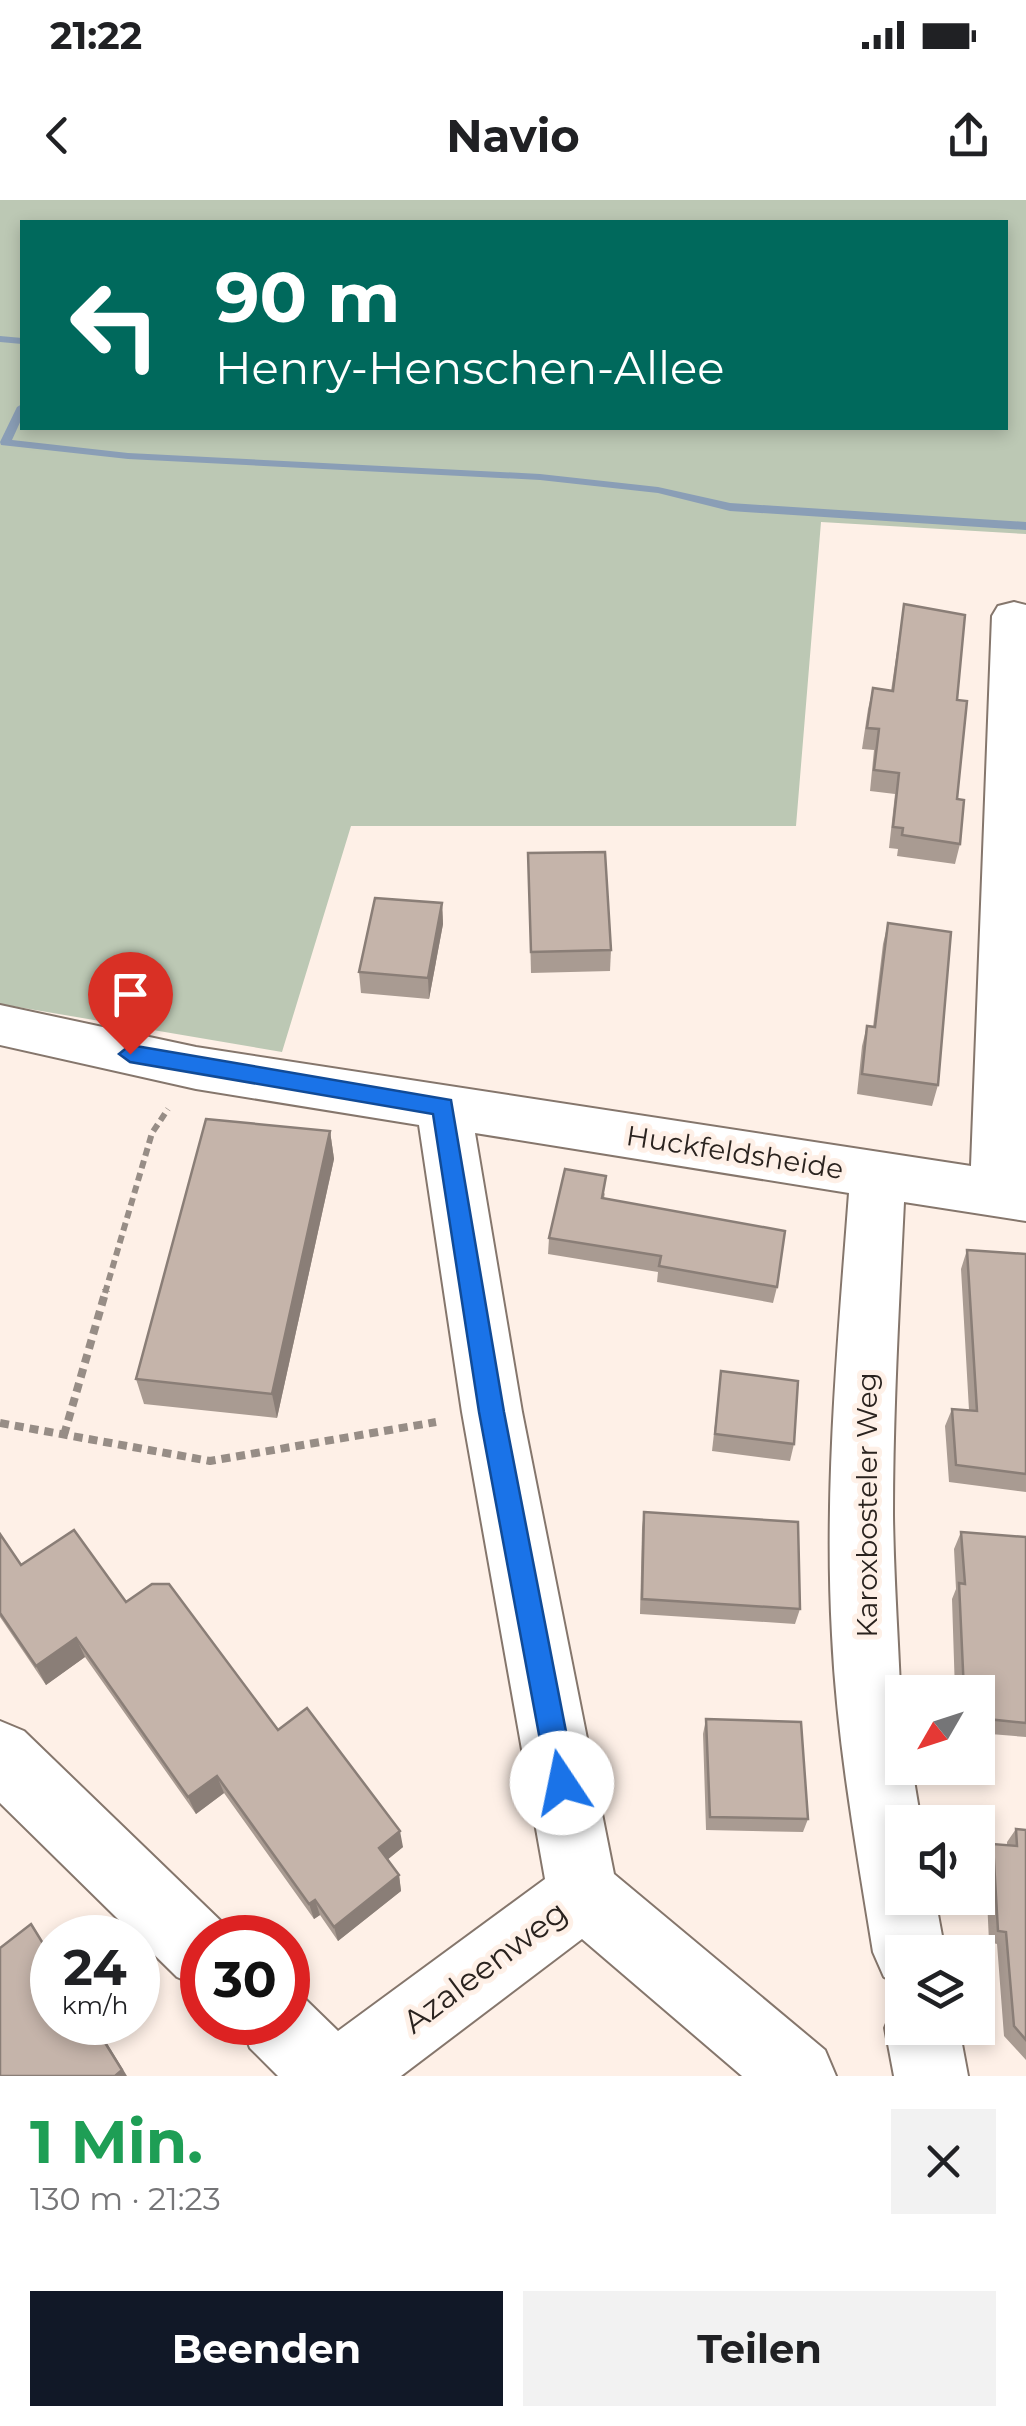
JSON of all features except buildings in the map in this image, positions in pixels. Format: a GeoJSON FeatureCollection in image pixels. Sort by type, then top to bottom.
{"type":"FeatureCollection","features":[{"type":"Feature","properties":{"kind":"street"},"geometry":{"type":"LineString","coordinates":[[1012,1195],[1020,705],[1014,616]]}},
{"type":"Feature","properties":{"kind":"street","name":"Huckfeldsheide"},"geometry":{"type":"LineString","coordinates":[[0,1025],[196,1068],[1012,1195]]}},
{"type":"Feature","properties":{"kind":"street"},"geometry":{"type":"LineString","coordinates":[[443,1106],[492,1412],[583,1894],[800,2076]]}},
{"type":"Feature","properties":{"kind":"street","name":"Karoxbosteler Weg"},"geometry":{"type":"LineString","coordinates":[[878,1174],[862,1427],[864,1631],[888,1830],[906,1935]]}},
{"type":"Feature","properties":{"kind":"street"},"geometry":{"type":"LineString","coordinates":[[0,1755],[180,1931]]}},
{"type":"Feature","properties":{"kind":"street","name":"Azaleenweg"},"geometry":{"type":"LineString","coordinates":[[340,2076],[583,1894]]}},
{"type":"Feature","properties":{"kind":"street"},"geometry":{"type":"LineString","coordinates":[[299,2045],[331,2076]]}},
{"type":"Feature","properties":{"kind":"street"},"geometry":{"type":"LineString","coordinates":[[925,2045],[931,2076]]}},
{"type":"Feature","properties":{"kind":"path"},"geometry":{"type":"LineString","coordinates":[[64,1435],[152,1133]]}},
{"type":"Feature","properties":{"kind":"path"},"geometry":{"type":"LineString","coordinates":[[0,1424],[210,1462],[492,1412]]}},
{"type":"Feature","properties":{"kind":"green space"},"geometry":{"type":"Polygon","coordinates":[[[0,200],[1026,200],[1026,534],[821,522],[796,826],[351,826],[282,1052],[0,1004],[0,200]]]}},
{"type":"Feature","properties":{"kind":"waterway"},"geometry":{"type":"LineString","coordinates":[[0,339],[20,341]]}},
{"type":"Feature","properties":{"kind":"waterway"},"geometry":{"type":"LineString","coordinates":[[20,411],[5,443],[128,456],[540,477],[658,490],[730,507],[1026,526]]}},
{"type":"Feature","properties":{"kind":"route"},"geometry":{"type":"LineString","coordinates":[[130,1054],[443,1106],[492,1412],[562,1783]]}}]}
